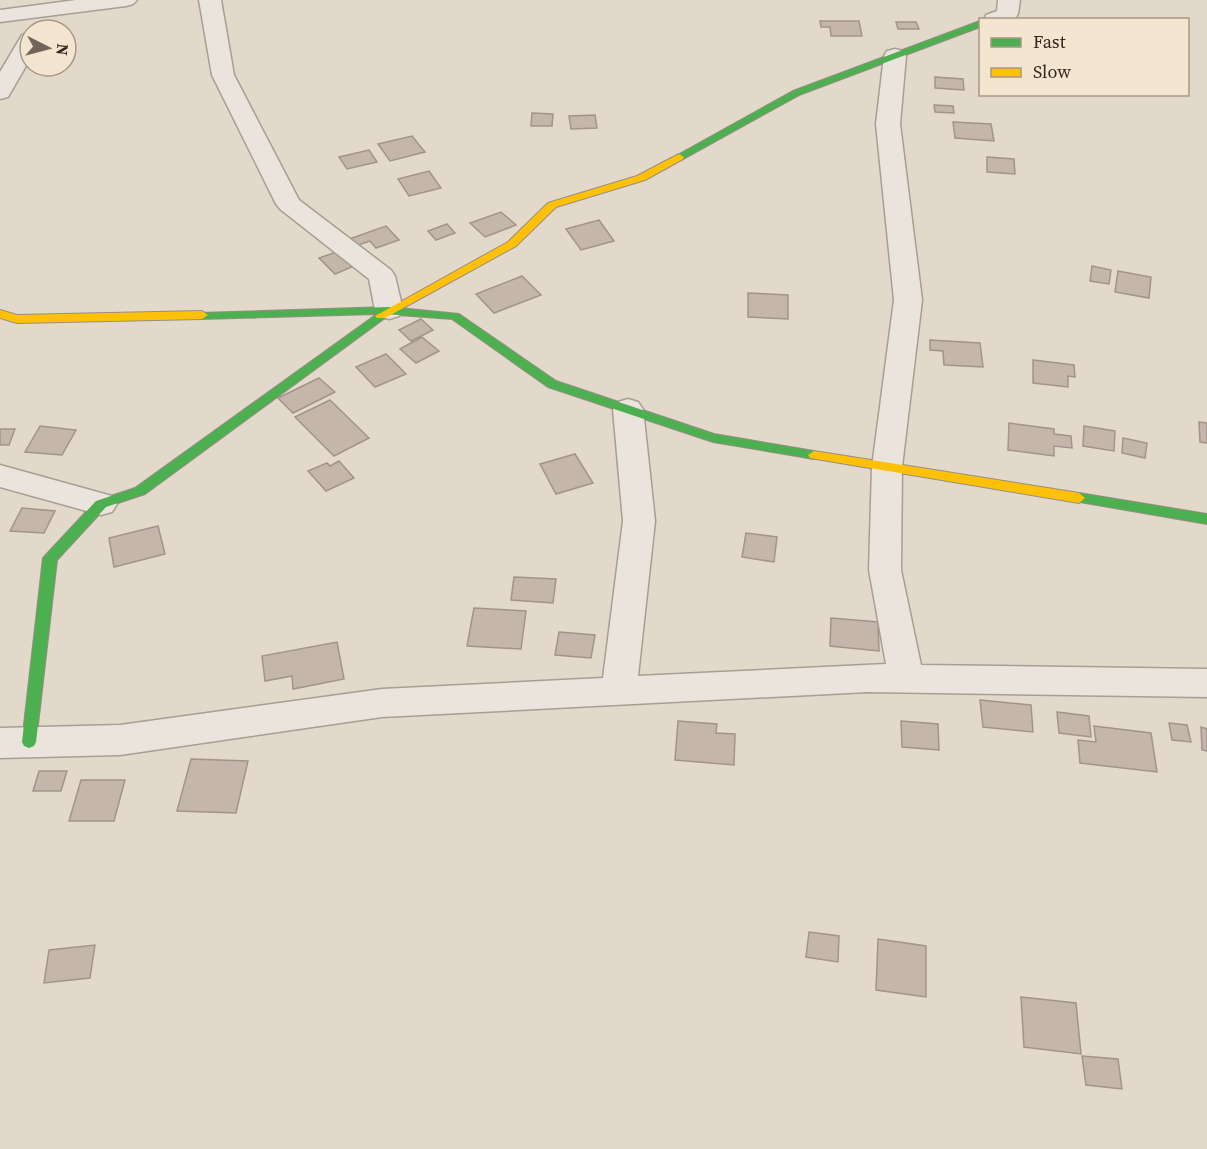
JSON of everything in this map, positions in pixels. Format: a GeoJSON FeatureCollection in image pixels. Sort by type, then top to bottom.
{"type":"FeatureCollection","features":[{"type":"Feature","properties":{"kind":"street"},"geometry":{"type":"LineString","coordinates":[[0,16],[47,5],[126,0]]}},
{"type":"Feature","properties":{"kind":"street"},"geometry":{"type":"LineString","coordinates":[[210,0],[223,75],[289,204],[382,276],[389,310]]}},
{"type":"Feature","properties":{"kind":"street"},"geometry":{"type":"LineString","coordinates":[[998,18],[1007,14],[1009,0]]}},
{"type":"Feature","properties":{"kind":"street"},"geometry":{"type":"LineString","coordinates":[[979,25],[796,93],[641,178],[552,205],[512,244],[389,310],[140,491],[101,504],[50,558],[14,742],[120,740],[382,703],[868,678],[1207,683]]}},
{"type":"Feature","properties":{"kind":"street"},"geometry":{"type":"LineString","coordinates":[[895,56],[888,124],[908,300],[887,467],[885,570],[906,679]]}},
{"type":"Feature","properties":{"kind":"street"},"geometry":{"type":"LineString","coordinates":[[0,92],[18,61]]}},
{"type":"Feature","properties":{"kind":"street"},"geometry":{"type":"LineString","coordinates":[[0,314],[17,319],[389,310],[455,316],[552,384],[713,438],[1207,519]]}},
{"type":"Feature","properties":{"kind":"street"},"geometry":{"type":"LineString","coordinates":[[619,691],[639,521],[628,410]]}},
{"type":"Feature","properties":{"kind":"street"},"geometry":{"type":"LineString","coordinates":[[0,476],[101,504]]}},
{"type":"Feature","properties":{"kind":"building"},"geometry":{"type":"Polygon","coordinates":[[[820,21],[859,21],[862,36],[831,36],[830,27],[821,27],[820,21]]]}},
{"type":"Feature","properties":{"kind":"building"},"geometry":{"type":"Polygon","coordinates":[[[896,22],[916,22],[919,29],[898,29],[896,22]]]}},
{"type":"Feature","properties":{"kind":"building"},"geometry":{"type":"Polygon","coordinates":[[[935,77],[963,79],[964,90],[935,88],[935,77]]]}},
{"type":"Feature","properties":{"kind":"building"},"geometry":{"type":"Polygon","coordinates":[[[934,105],[953,106],[954,113],[935,112],[934,105]]]}},
{"type":"Feature","properties":{"kind":"building"},"geometry":{"type":"Polygon","coordinates":[[[532,113],[553,114],[552,126],[531,126],[532,113]]]}},
{"type":"Feature","properties":{"kind":"building"},"geometry":{"type":"Polygon","coordinates":[[[595,115],[597,128],[571,129],[569,116],[595,115]]]}},
{"type":"Feature","properties":{"kind":"building"},"geometry":{"type":"Polygon","coordinates":[[[953,122],[991,124],[994,141],[955,138],[953,122]]]}},
{"type":"Feature","properties":{"kind":"building"},"geometry":{"type":"Polygon","coordinates":[[[412,136],[425,152],[390,161],[378,144],[412,136]]]}},
{"type":"Feature","properties":{"kind":"building"},"geometry":{"type":"Polygon","coordinates":[[[369,150],[377,162],[347,169],[339,157],[369,150]]]}},
{"type":"Feature","properties":{"kind":"building"},"geometry":{"type":"Polygon","coordinates":[[[987,157],[1014,159],[1015,174],[987,172],[987,157]]]}},
{"type":"Feature","properties":{"kind":"building"},"geometry":{"type":"Polygon","coordinates":[[[429,171],[441,188],[409,196],[398,179],[429,171]]]}},
{"type":"Feature","properties":{"kind":"building"},"geometry":{"type":"Polygon","coordinates":[[[501,212],[516,225],[485,237],[470,223],[501,212]]]}},
{"type":"Feature","properties":{"kind":"building"},"geometry":{"type":"Polygon","coordinates":[[[599,220],[614,241],[581,250],[566,229],[599,220]]]}},
{"type":"Feature","properties":{"kind":"building"},"geometry":{"type":"Polygon","coordinates":[[[447,224],[455,233],[436,240],[428,231],[447,224]]]}},
{"type":"Feature","properties":{"kind":"building"},"geometry":{"type":"Polygon","coordinates":[[[386,226],[399,240],[376,248],[370,241],[356,246],[349,239],[386,226]]]}},
{"type":"Feature","properties":{"kind":"building"},"geometry":{"type":"Polygon","coordinates":[[[339,251],[354,266],[335,274],[319,258],[339,251]]]}},
{"type":"Feature","properties":{"kind":"building"},"geometry":{"type":"Polygon","coordinates":[[[1092,266],[1111,270],[1109,284],[1090,281],[1092,266]]]}},
{"type":"Feature","properties":{"kind":"building"},"geometry":{"type":"Polygon","coordinates":[[[1118,271],[1151,277],[1149,298],[1115,292],[1118,271]]]}},
{"type":"Feature","properties":{"kind":"building"},"geometry":{"type":"Polygon","coordinates":[[[522,276],[541,295],[494,313],[476,294],[522,276]]]}},
{"type":"Feature","properties":{"kind":"building"},"geometry":{"type":"Polygon","coordinates":[[[748,293],[788,295],[788,319],[748,317],[748,293]]]}},
{"type":"Feature","properties":{"kind":"building"},"geometry":{"type":"Polygon","coordinates":[[[421,319],[433,330],[411,341],[399,330],[421,319]]]}},
{"type":"Feature","properties":{"kind":"building"},"geometry":{"type":"Polygon","coordinates":[[[422,337],[439,351],[416,363],[400,349],[422,337]]]}},
{"type":"Feature","properties":{"kind":"building"},"geometry":{"type":"Polygon","coordinates":[[[930,340],[980,343],[983,367],[944,365],[943,351],[930,350],[930,340]]]}},
{"type":"Feature","properties":{"kind":"building"},"geometry":{"type":"Polygon","coordinates":[[[386,354],[406,374],[375,387],[356,367],[386,354]]]}},
{"type":"Feature","properties":{"kind":"building"},"geometry":{"type":"Polygon","coordinates":[[[1033,360],[1074,365],[1075,377],[1068,376],[1068,387],[1033,383],[1033,360]]]}},
{"type":"Feature","properties":{"kind":"building"},"geometry":{"type":"Polygon","coordinates":[[[319,378],[335,392],[293,413],[278,398],[319,378]]]}},
{"type":"Feature","properties":{"kind":"building"},"geometry":{"type":"Polygon","coordinates":[[[330,400],[369,438],[334,456],[295,417],[330,400]]]}},
{"type":"Feature","properties":{"kind":"building"},"geometry":{"type":"Polygon","coordinates":[[[1199,422],[1207,423],[1207,443],[1200,442],[1199,422]]]}},
{"type":"Feature","properties":{"kind":"building"},"geometry":{"type":"Polygon","coordinates":[[[1009,423],[1054,429],[1054,434],[1071,436],[1072,448],[1054,446],[1054,456],[1008,450],[1009,423]]]}},
{"type":"Feature","properties":{"kind":"building"},"geometry":{"type":"Polygon","coordinates":[[[40,426],[76,430],[62,455],[25,452],[40,426]]]}},
{"type":"Feature","properties":{"kind":"building"},"geometry":{"type":"Polygon","coordinates":[[[1084,426],[1115,431],[1114,451],[1083,446],[1084,426]]]}},
{"type":"Feature","properties":{"kind":"building"},"geometry":{"type":"Polygon","coordinates":[[[0,429],[15,429],[9,445],[0,445],[0,429]]]}},
{"type":"Feature","properties":{"kind":"building"},"geometry":{"type":"Polygon","coordinates":[[[1123,438],[1147,443],[1145,458],[1122,453],[1123,438]]]}},
{"type":"Feature","properties":{"kind":"building"},"geometry":{"type":"Polygon","coordinates":[[[575,454],[593,483],[556,494],[540,464],[575,454]]]}},
{"type":"Feature","properties":{"kind":"building"},"geometry":{"type":"Polygon","coordinates":[[[339,461],[354,478],[326,491],[308,471],[327,463],[330,466],[339,461]]]}},
{"type":"Feature","properties":{"kind":"building"},"geometry":{"type":"Polygon","coordinates":[[[22,508],[55,511],[44,533],[10,531],[22,508]]]}},
{"type":"Feature","properties":{"kind":"building"},"geometry":{"type":"Polygon","coordinates":[[[158,526],[165,554],[114,567],[109,538],[158,526]]]}},
{"type":"Feature","properties":{"kind":"building"},"geometry":{"type":"Polygon","coordinates":[[[746,533],[777,537],[774,562],[742,557],[746,533]]]}},
{"type":"Feature","properties":{"kind":"building"},"geometry":{"type":"Polygon","coordinates":[[[514,577],[556,579],[553,603],[511,600],[514,577]]]}},
{"type":"Feature","properties":{"kind":"building"},"geometry":{"type":"Polygon","coordinates":[[[474,608],[526,611],[521,649],[467,646],[474,608]]]}},
{"type":"Feature","properties":{"kind":"building"},"geometry":{"type":"Polygon","coordinates":[[[831,618],[878,622],[879,651],[830,646],[831,618]]]}},
{"type":"Feature","properties":{"kind":"building"},"geometry":{"type":"Polygon","coordinates":[[[559,632],[595,635],[591,658],[555,655],[559,632]]]}},
{"type":"Feature","properties":{"kind":"building"},"geometry":{"type":"Polygon","coordinates":[[[337,642],[344,679],[293,689],[292,676],[265,681],[262,656],[337,642]]]}},
{"type":"Feature","properties":{"kind":"building"},"geometry":{"type":"Polygon","coordinates":[[[980,700],[1031,705],[1033,732],[983,727],[980,700]]]}},
{"type":"Feature","properties":{"kind":"building"},"geometry":{"type":"Polygon","coordinates":[[[1057,712],[1089,716],[1091,737],[1059,733],[1057,712]]]}},
{"type":"Feature","properties":{"kind":"building"},"geometry":{"type":"Polygon","coordinates":[[[678,721],[717,724],[716,733],[735,734],[734,765],[675,760],[678,721]]]}},
{"type":"Feature","properties":{"kind":"building"},"geometry":{"type":"Polygon","coordinates":[[[901,721],[938,724],[939,750],[902,747],[901,721]]]}},
{"type":"Feature","properties":{"kind":"building"},"geometry":{"type":"Polygon","coordinates":[[[1169,723],[1187,725],[1191,742],[1172,740],[1169,723]]]}},
{"type":"Feature","properties":{"kind":"building"},"geometry":{"type":"Polygon","coordinates":[[[1094,726],[1151,733],[1157,772],[1080,763],[1078,740],[1096,742],[1094,726]]]}},
{"type":"Feature","properties":{"kind":"building"},"geometry":{"type":"Polygon","coordinates":[[[1201,727],[1207,729],[1207,751],[1202,750],[1201,727]]]}},
{"type":"Feature","properties":{"kind":"building"},"geometry":{"type":"Polygon","coordinates":[[[191,759],[248,761],[236,813],[177,811],[191,759]]]}},
{"type":"Feature","properties":{"kind":"building"},"geometry":{"type":"Polygon","coordinates":[[[39,771],[67,771],[61,791],[33,791],[39,771]]]}},
{"type":"Feature","properties":{"kind":"building"},"geometry":{"type":"Polygon","coordinates":[[[81,780],[125,780],[114,821],[69,821],[81,780]]]}},
{"type":"Feature","properties":{"kind":"building"},"geometry":{"type":"Polygon","coordinates":[[[809,932],[839,936],[838,962],[806,957],[809,932]]]}},
{"type":"Feature","properties":{"kind":"building"},"geometry":{"type":"Polygon","coordinates":[[[878,939],[926,946],[926,997],[876,990],[878,939]]]}},
{"type":"Feature","properties":{"kind":"building"},"geometry":{"type":"Polygon","coordinates":[[[95,945],[90,978],[44,983],[49,950],[95,945]]]}},
{"type":"Feature","properties":{"kind":"building"},"geometry":{"type":"Polygon","coordinates":[[[1021,997],[1076,1003],[1081,1054],[1024,1047],[1021,997]]]}},
{"type":"Feature","properties":{"kind":"building"},"geometry":{"type":"Polygon","coordinates":[[[1082,1056],[1118,1059],[1122,1089],[1086,1085],[1082,1056]]]}},
{"type":"Feature","properties":{"kind":"traffic: fast"},"geometry":{"type":"LineString","coordinates":[[679,157],[796,93],[979,24]]}},
{"type":"Feature","properties":{"kind":"traffic: fast"},"geometry":{"type":"LineString","coordinates":[[202,315],[389,310],[455,316],[552,384],[713,438],[814,455]]}},
{"type":"Feature","properties":{"kind":"traffic: fast"},"geometry":{"type":"LineString","coordinates":[[29,742],[50,558],[101,504],[140,491],[381,316]]}},
{"type":"Feature","properties":{"kind":"traffic: fast"},"geometry":{"type":"LineString","coordinates":[[1079,498],[1207,519]]}},
{"type":"Feature","properties":{"kind":"traffic: slow"},"geometry":{"type":"LineString","coordinates":[[381,316],[512,244],[552,205],[641,178],[679,157]]}},
{"type":"Feature","properties":{"kind":"traffic: slow"},"geometry":{"type":"LineString","coordinates":[[0,314],[17,319],[202,315]]}},
{"type":"Feature","properties":{"kind":"traffic: slow"},"geometry":{"type":"LineString","coordinates":[[814,455],[1079,498]]}}]}
